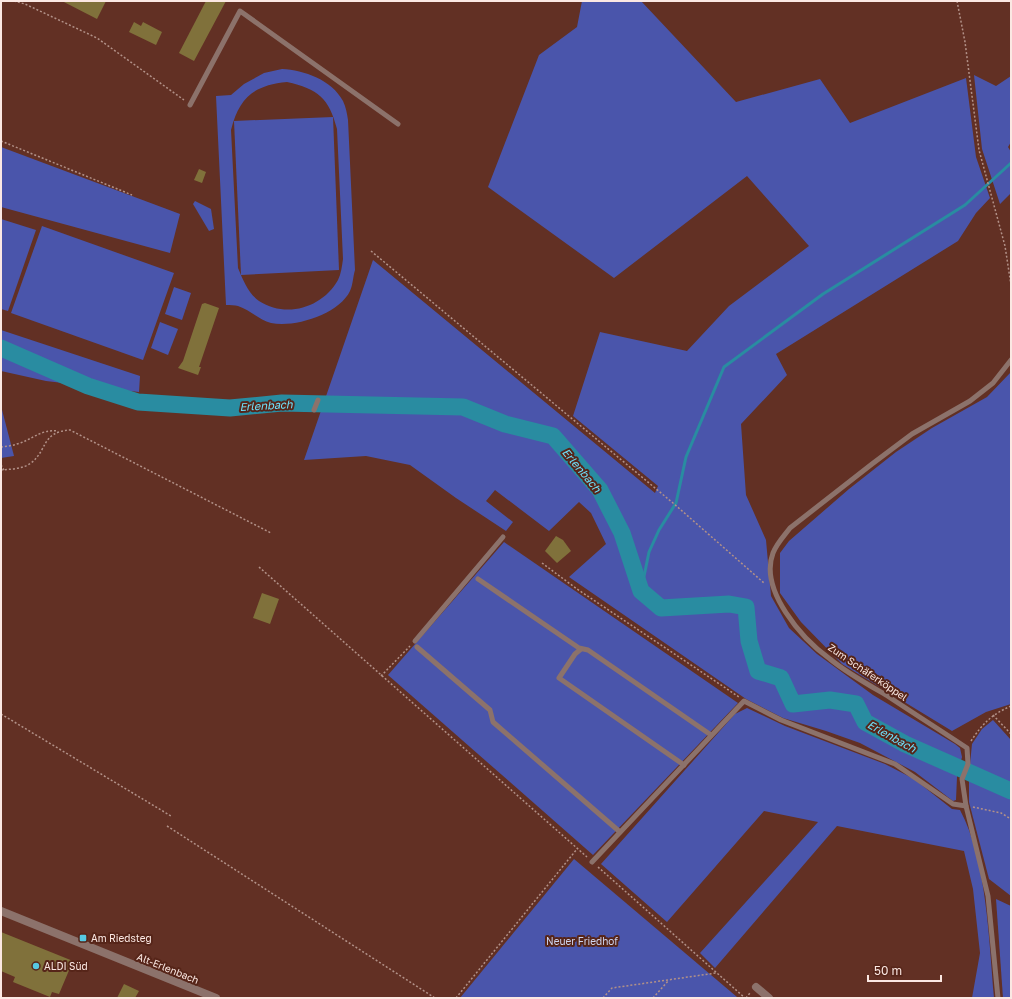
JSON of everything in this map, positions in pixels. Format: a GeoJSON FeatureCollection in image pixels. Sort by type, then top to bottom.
{"type":"FeatureCollection","features":[{"type":"Feature","properties":{"kind":"street","name":"Alt-Erlenbach"},"geometry":{"type":"LineString","coordinates":[[1,911],[216,998]]}},
{"type":"Feature","properties":{"kind":"street"},"geometry":{"type":"LineString","coordinates":[[756,987],[769,998]]}},
{"type":"Feature","properties":{"kind":"lane"},"geometry":{"type":"LineString","coordinates":[[190,105],[240,11],[398,124]]}},
{"type":"Feature","properties":{"kind":"lane","name":"Zum Schäferköppel"},"geometry":{"type":"LineString","coordinates":[[967,748],[829,659],[797,628],[784,611],[775,592],[771,570],[773,554],[779,541],[790,528],[912,434],[970,401],[993,383],[1011,360]]}},
{"type":"Feature","properties":{"kind":"lane"},"geometry":{"type":"LineString","coordinates":[[314,410],[318,400]]}},
{"type":"Feature","properties":{"kind":"lane"},"geometry":{"type":"LineString","coordinates":[[415,641],[503,537]]}},
{"type":"Feature","properties":{"kind":"lane"},"geometry":{"type":"LineString","coordinates":[[478,579],[581,649],[588,650],[711,735]]}},
{"type":"Feature","properties":{"kind":"lane"},"geometry":{"type":"LineString","coordinates":[[417,647],[490,710],[493,722],[620,832]]}},
{"type":"Feature","properties":{"kind":"lane"},"geometry":{"type":"LineString","coordinates":[[581,649],[575,654],[559,678],[684,765]]}},
{"type":"Feature","properties":{"kind":"lane"},"geometry":{"type":"LineString","coordinates":[[592,862],[744,701],[780,720],[895,764],[953,804],[966,806]]}},
{"type":"Feature","properties":{"kind":"lane"},"geometry":{"type":"LineString","coordinates":[[967,748],[968,764],[962,779],[966,806],[988,896],[998,998]]}},
{"type":"Feature","properties":{"kind":"path"},"geometry":{"type":"LineString","coordinates":[[14,1],[25,4],[97,38],[190,105]]}},
{"type":"Feature","properties":{"kind":"path"},"geometry":{"type":"LineString","coordinates":[[957,1],[965,42],[979,150],[1005,246],[1011,285]]}},
{"type":"Feature","properties":{"kind":"path"},"geometry":{"type":"LineString","coordinates":[[1,142],[132,196]]}},
{"type":"Feature","properties":{"kind":"path"},"geometry":{"type":"LineString","coordinates":[[371,251],[676,505],[775,592]]}},
{"type":"Feature","properties":{"kind":"path"},"geometry":{"type":"LineString","coordinates":[[1,447],[17,444],[39,432],[50,430],[70,430],[271,533]]}},
{"type":"Feature","properties":{"kind":"path"},"geometry":{"type":"LineString","coordinates":[[1,470],[20,468],[32,463],[50,438],[58,431]]}},
{"type":"Feature","properties":{"kind":"path"},"geometry":{"type":"LineString","coordinates":[[1,465],[4,470]]}},
{"type":"Feature","properties":{"kind":"path"},"geometry":{"type":"LineString","coordinates":[[542,563],[577,589],[744,701]]}},
{"type":"Feature","properties":{"kind":"path"},"geometry":{"type":"LineString","coordinates":[[259,567],[744,998]]}},
{"type":"Feature","properties":{"kind":"path"},"geometry":{"type":"LineString","coordinates":[[381,676],[415,641]]}},
{"type":"Feature","properties":{"kind":"path"},"geometry":{"type":"LineString","coordinates":[[967,748],[980,728],[993,714],[1011,706]]}},
{"type":"Feature","properties":{"kind":"path"},"geometry":{"type":"LineString","coordinates":[[1,714],[171,816]]}},
{"type":"Feature","properties":{"kind":"path"},"geometry":{"type":"LineString","coordinates":[[993,714],[1011,734]]}},
{"type":"Feature","properties":{"kind":"path"},"geometry":{"type":"LineString","coordinates":[[966,806],[1001,813],[1011,820]]}},
{"type":"Feature","properties":{"kind":"path"},"geometry":{"type":"LineString","coordinates":[[167,826],[435,998]]}},
{"type":"Feature","properties":{"kind":"path"},"geometry":{"type":"LineString","coordinates":[[456,998],[578,849]]}},
{"type":"Feature","properties":{"kind":"path"},"geometry":{"type":"LineString","coordinates":[[603,998],[612,988],[716,973]]}},
{"type":"Feature","properties":{"kind":"path"},"geometry":{"type":"LineString","coordinates":[[653,998],[669,980]]}},
{"type":"Feature","properties":{"kind":"green space"},"geometry":{"type":"Polygon","coordinates":[[[582,1],[641,1],[736,102],[820,79],[850,123],[966,78],[976,157],[990,198],[976,213],[958,241],[776,354],[787,375],[741,424],[746,495],[766,540],[771,596],[789,628],[817,654],[873,695],[960,748],[962,757],[957,777],[956,800],[953,801],[915,772],[860,743],[783,718],[746,699],[569,577],[606,544],[591,513],[579,502],[549,531],[495,490],[486,501],[513,522],[506,531],[410,465],[366,456],[304,460],[373,260],[655,493],[658,486],[573,416],[600,332],[687,351],[729,306],[809,246],[747,176],[614,278],[488,187],[539,55],[577,27],[582,1]]]}},
{"type":"Feature","properties":{"kind":"green space"},"geometry":{"type":"Polygon","coordinates":[[[282,69],[299,71],[325,82],[332,87],[343,101],[348,120],[355,270],[352,286],[344,299],[326,313],[304,321],[281,324],[262,320],[238,306],[226,305],[216,96],[231,95],[244,84],[264,73],[282,69]],[[287,82],[265,86],[257,90],[250,95],[238,109],[231,130],[238,268],[246,286],[255,298],[270,306],[281,309],[303,307],[314,303],[323,297],[338,280],[341,273],[343,259],[337,129],[334,118],[326,102],[321,96],[298,85],[287,82]]]}},
{"type":"Feature","properties":{"kind":"green space"},"geometry":{"type":"Polygon","coordinates":[[[974,75],[996,86],[1011,76],[1011,142],[1008,147],[1011,152],[1011,193],[1000,204],[982,149],[974,75]]]}},
{"type":"Feature","properties":{"kind":"green space"},"geometry":{"type":"Polygon","coordinates":[[[333,117],[339,270],[241,275],[234,121],[333,117]]]}},
{"type":"Feature","properties":{"kind":"green space"},"geometry":{"type":"Polygon","coordinates":[[[1,147],[180,214],[170,253],[1,207],[1,147]]]}},
{"type":"Feature","properties":{"kind":"green space"},"geometry":{"type":"Polygon","coordinates":[[[195,201],[211,209],[214,229],[209,231],[193,204],[195,201]]]}},
{"type":"Feature","properties":{"kind":"green space"},"geometry":{"type":"Polygon","coordinates":[[[1,219],[36,230],[8,311],[1,309],[1,219]]]}},
{"type":"Feature","properties":{"kind":"green space"},"geometry":{"type":"Polygon","coordinates":[[[42,226],[174,273],[143,360],[11,313],[42,226]]]}},
{"type":"Feature","properties":{"kind":"green space"},"geometry":{"type":"Polygon","coordinates":[[[174,287],[191,293],[182,320],[165,314],[174,287]]]}},
{"type":"Feature","properties":{"kind":"green space"},"geometry":{"type":"Polygon","coordinates":[[[160,322],[178,329],[168,355],[151,348],[160,322]]]}},
{"type":"Feature","properties":{"kind":"green space"},"geometry":{"type":"Polygon","coordinates":[[[1,330],[140,376],[139,392],[46,381],[1,371],[1,330]]]}},
{"type":"Feature","properties":{"kind":"green space"},"geometry":{"type":"Polygon","coordinates":[[[1011,372],[1011,704],[986,712],[952,731],[842,664],[801,622],[780,593],[780,553],[789,541],[849,489],[896,452],[932,428],[987,397],[1011,372]]]}},
{"type":"Feature","properties":{"kind":"green space"},"geometry":{"type":"Polygon","coordinates":[[[1,406],[14,456],[1,458],[1,406]]]}},
{"type":"Feature","properties":{"kind":"green space"},"geometry":{"type":"Polygon","coordinates":[[[504,542],[738,703],[593,855],[388,675],[504,542]]]}},
{"type":"Feature","properties":{"kind":"green space"},"geometry":{"type":"Polygon","coordinates":[[[747,708],[785,726],[885,764],[914,779],[952,809],[960,810],[969,830],[976,852],[981,876],[988,927],[994,998],[972,998],[980,953],[973,889],[964,851],[837,826],[715,968],[700,953],[818,822],[764,811],[667,922],[601,864],[735,714],[747,708]]]}},
{"type":"Feature","properties":{"kind":"green space"},"geometry":{"type":"Polygon","coordinates":[[[993,720],[1011,740],[1011,896],[989,879],[969,802],[969,774],[972,744],[982,729],[993,720]]]}},
{"type":"Feature","properties":{"kind":"green space","name":"Neuer Friedhof"},"geometry":{"type":"Polygon","coordinates":[[[574,859],[737,997],[460,998],[574,859]]]}},
{"type":"Feature","properties":{"kind":"green space"},"geometry":{"type":"Polygon","coordinates":[[[996,899],[1011,906],[1011,998],[1003,998],[996,899]]]}},
{"type":"Feature","properties":{"kind":"building"},"geometry":{"type":"Polygon","coordinates":[[[62,1],[106,1],[97,19],[62,1]]]}},
{"type":"Feature","properties":{"kind":"building"},"geometry":{"type":"Polygon","coordinates":[[[206,1],[226,1],[194,61],[179,53],[206,1]]]}},
{"type":"Feature","properties":{"kind":"building"},"geometry":{"type":"Polygon","coordinates":[[[134,22],[141,26],[143,22],[162,32],[156,45],[129,32],[134,22]]]}},
{"type":"Feature","properties":{"kind":"building"},"geometry":{"type":"Polygon","coordinates":[[[199,169],[206,172],[202,183],[194,180],[199,169]]]}},
{"type":"Feature","properties":{"kind":"building"},"geometry":{"type":"Polygon","coordinates":[[[205,303],[219,308],[199,367],[201,367],[198,375],[178,368],[183,361],[202,304],[205,303]]]}},
{"type":"Feature","properties":{"kind":"building"},"geometry":{"type":"Polygon","coordinates":[[[556,536],[563,540],[571,551],[557,563],[545,551],[556,536]]]}},
{"type":"Feature","properties":{"kind":"building"},"geometry":{"type":"Polygon","coordinates":[[[262,593],[279,599],[270,624],[253,618],[262,593]]]}},
{"type":"Feature","properties":{"kind":"building","name":"ALDI Süd"},"geometry":{"type":"Polygon","coordinates":[[[1,932],[73,961],[59,994],[52,992],[50,997],[13,982],[15,977],[1,971],[1,932]]]}},
{"type":"Feature","properties":{"kind":"building"},"geometry":{"type":"Polygon","coordinates":[[[124,984],[139,991],[135,998],[117,998],[124,984]]]}},
{"type":"Feature","properties":{"kind":"waterway"},"geometry":{"type":"LineString","coordinates":[[641,591],[649,552],[659,530],[676,503],[686,457],[724,367],[823,294],[965,205],[1011,163]]}},
{"type":"Feature","properties":{"kind":"waterway","name":"Erlenbach"},"geometry":{"type":"LineString","coordinates":[[1,348],[88,386],[138,402],[230,408],[282,403],[463,407],[505,424],[553,436],[600,490],[622,533],[641,591],[661,608],[729,604],[746,607],[749,641],[758,671],[781,678],[793,704],[830,700],[856,704],[865,722],[905,744],[1011,791]]}},
{"type":"Feature","properties":{"kind":"place","name":"Am Riedsteg"},"geometry":{"type":"Point","coordinates":[83,938]}},
{"type":"Feature","properties":{"kind":"place","name":"ALDI Süd"},"geometry":{"type":"Point","coordinates":[36,966]}}]}
